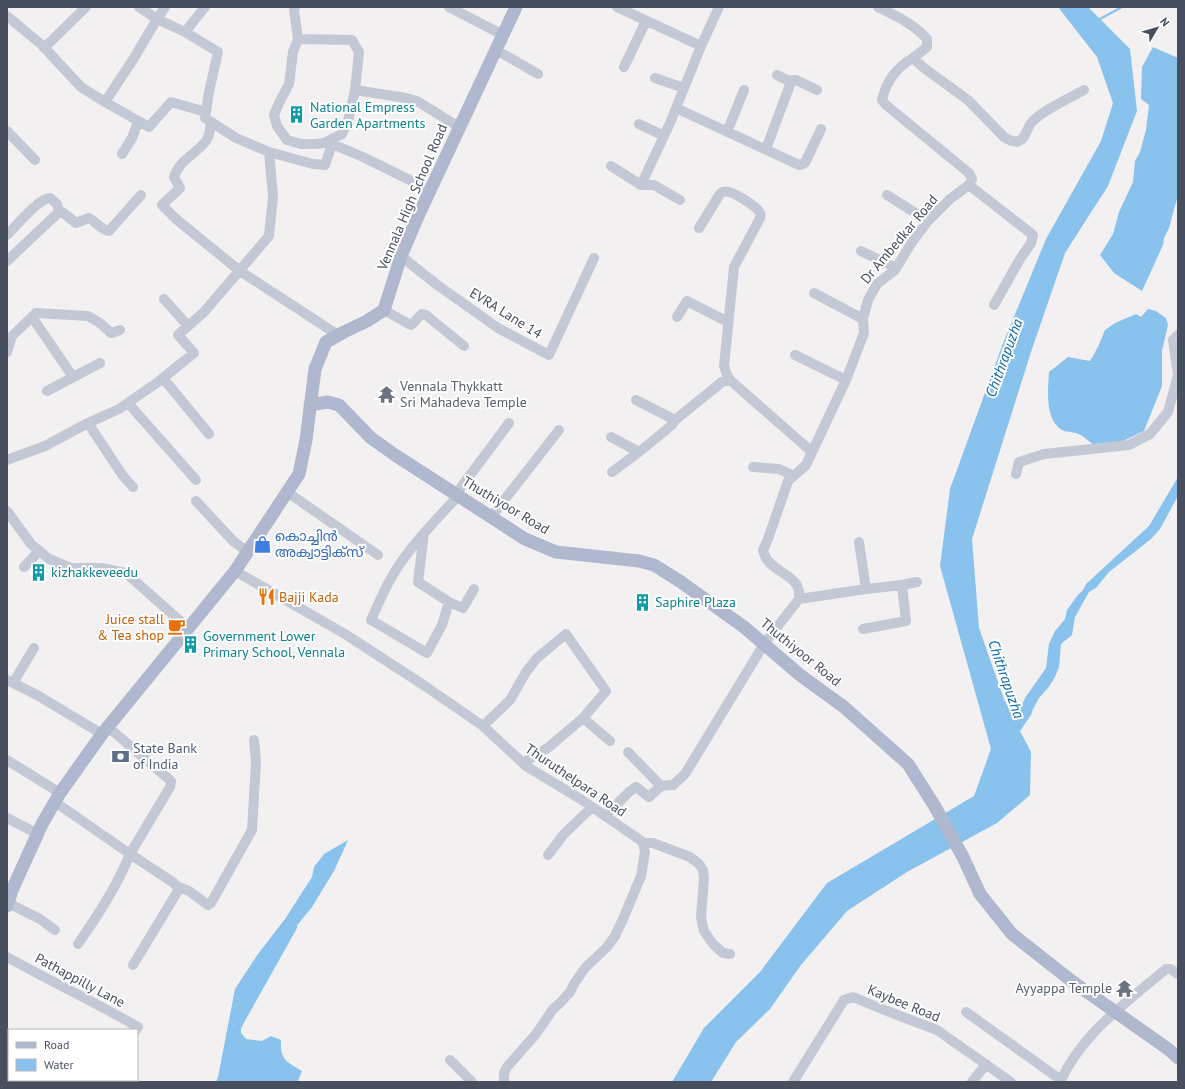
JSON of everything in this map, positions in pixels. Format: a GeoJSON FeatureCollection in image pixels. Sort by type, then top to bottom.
{"type":"FeatureCollection","features":[{"type":"Feature","properties":{"kind":"main road","name":"Vennala High School Road"},"geometry":{"type":"LineString","coordinates":[[384,310],[401,256],[430,190],[516,7]]}},
{"type":"Feature","properties":{"kind":"main road"},"geometry":{"type":"LineString","coordinates":[[8,905],[10,890],[58,797],[105,731],[235,570],[299,474],[306,440],[315,369],[326,342],[367,321],[384,310]]}},
{"type":"Feature","properties":{"kind":"main road","name":"Thuthiyoor Road"},"geometry":{"type":"LineString","coordinates":[[310,405],[328,402],[339,405],[371,438],[525,539],[556,552],[639,561],[654,565],[681,582],[731,618],[800,675],[844,707],[908,764],[934,805],[963,858],[980,894],[1012,934],[1073,982],[1168,1049],[1178,1058]]}},
{"type":"Feature","properties":{"kind":"street"},"geometry":{"type":"LineString","coordinates":[[44,48],[86,7]]}},
{"type":"Feature","properties":{"kind":"street"},"geometry":{"type":"LineString","coordinates":[[139,7],[157,19],[185,32],[218,52],[205,118],[236,138],[269,152],[313,164],[325,165],[332,144],[363,157],[430,190]]}},
{"type":"Feature","properties":{"kind":"street"},"geometry":{"type":"LineString","coordinates":[[105,102],[165,7]]}},
{"type":"Feature","properties":{"kind":"street"},"geometry":{"type":"LineString","coordinates":[[185,32],[205,7]]}},
{"type":"Feature","properties":{"kind":"street"},"geometry":{"type":"LineString","coordinates":[[295,7],[294,10],[298,38],[293,52],[289,84],[274,115],[278,126],[287,140],[301,144],[324,143],[342,134],[348,121],[355,90],[359,52],[352,40],[298,38]]}},
{"type":"Feature","properties":{"kind":"street"},"geometry":{"type":"LineString","coordinates":[[449,7],[503,35]]}},
{"type":"Feature","properties":{"kind":"street"},"geometry":{"type":"LineString","coordinates":[[617,7],[701,46]]}},
{"type":"Feature","properties":{"kind":"street"},"geometry":{"type":"LineString","coordinates":[[641,186],[719,7]]}},
{"type":"Feature","properties":{"kind":"street"},"geometry":{"type":"LineString","coordinates":[[878,7],[904,20],[919,30],[927,39],[927,47],[913,58],[902,64],[893,74],[882,100],[899,116],[969,173],[972,179],[969,185],[1033,236],[1032,242],[1020,258],[994,305]]}},
{"type":"Feature","properties":{"kind":"street"},"geometry":{"type":"LineString","coordinates":[[7,16],[44,48],[81,87],[138,122],[149,127],[172,102],[206,112]]}},
{"type":"Feature","properties":{"kind":"street"},"geometry":{"type":"LineString","coordinates":[[624,67],[646,20]]}},
{"type":"Feature","properties":{"kind":"street"},"geometry":{"type":"LineString","coordinates":[[496,50],[538,74]]}},
{"type":"Feature","properties":{"kind":"street"},"geometry":{"type":"LineString","coordinates":[[913,58],[924,68],[968,100],[1004,137],[1012,142],[1019,141],[1024,136],[1032,122],[1052,107],[1084,90]]}},
{"type":"Feature","properties":{"kind":"street"},"geometry":{"type":"LineString","coordinates":[[777,75],[791,82],[796,80],[817,90]]}},
{"type":"Feature","properties":{"kind":"street"},"geometry":{"type":"LineString","coordinates":[[655,78],[684,88]]}},
{"type":"Feature","properties":{"kind":"street"},"geometry":{"type":"LineString","coordinates":[[766,150],[791,82]]}},
{"type":"Feature","properties":{"kind":"street"},"geometry":{"type":"LineString","coordinates":[[355,90],[417,101],[460,127]]}},
{"type":"Feature","properties":{"kind":"street"},"geometry":{"type":"LineString","coordinates":[[727,132],[744,90]]}},
{"type":"Feature","properties":{"kind":"street"},"geometry":{"type":"LineString","coordinates":[[676,108],[799,165],[803,165],[805,163],[822,129]]}},
{"type":"Feature","properties":{"kind":"street"},"geometry":{"type":"LineString","coordinates":[[122,154],[132,138],[138,122]]}},
{"type":"Feature","properties":{"kind":"street"},"geometry":{"type":"LineString","coordinates":[[212,122],[208,140],[183,162],[175,174],[174,177],[180,188],[162,205],[176,219],[240,271],[338,335]]}},
{"type":"Feature","properties":{"kind":"street"},"geometry":{"type":"LineString","coordinates":[[639,124],[664,136]]}},
{"type":"Feature","properties":{"kind":"street"},"geometry":{"type":"LineString","coordinates":[[7,131],[35,160]]}},
{"type":"Feature","properties":{"kind":"street"},"geometry":{"type":"LineString","coordinates":[[7,460],[45,446],[128,403],[163,378],[194,353],[178,335],[204,312],[269,236],[273,196],[269,152]]}},
{"type":"Feature","properties":{"kind":"street"},"geometry":{"type":"LineString","coordinates":[[611,166],[641,186],[654,185],[680,200]]}},
{"type":"Feature","properties":{"kind":"street","name":"Dr Ambedkar Road"},"geometry":{"type":"LineString","coordinates":[[799,599],[800,591],[797,583],[768,561],[762,550],[768,539],[788,481],[806,465],[846,380],[864,334],[863,319],[868,300],[877,284],[896,268],[912,242],[928,222],[950,199],[969,185]]}},
{"type":"Feature","properties":{"kind":"street"},"geometry":{"type":"LineString","coordinates":[[699,228],[722,192],[729,192],[753,205],[760,213],[761,216],[734,267],[724,366],[730,380],[812,452]]}},
{"type":"Feature","properties":{"kind":"street"},"geometry":{"type":"LineString","coordinates":[[59,212],[62,212],[76,223],[89,218],[96,222],[104,230],[109,230],[140,195]]}},
{"type":"Feature","properties":{"kind":"street"},"geometry":{"type":"LineString","coordinates":[[886,195],[928,222]]}},
{"type":"Feature","properties":{"kind":"street"},"geometry":{"type":"LineString","coordinates":[[7,235],[36,206],[47,198],[50,198],[56,204],[59,212]]}},
{"type":"Feature","properties":{"kind":"street"},"geometry":{"type":"LineString","coordinates":[[7,261],[59,212]]}},
{"type":"Feature","properties":{"kind":"street"},"geometry":{"type":"LineString","coordinates":[[861,251],[896,268]]}},
{"type":"Feature","properties":{"kind":"street","name":"EVRA Lane 14"},"geometry":{"type":"LineString","coordinates":[[401,256],[436,284],[498,328],[549,355],[594,258]]}},
{"type":"Feature","properties":{"kind":"street"},"geometry":{"type":"LineString","coordinates":[[814,293],[863,319]]}},
{"type":"Feature","properties":{"kind":"street"},"geometry":{"type":"LineString","coordinates":[[164,298],[188,326]]}},
{"type":"Feature","properties":{"kind":"street"},"geometry":{"type":"LineString","coordinates":[[677,317],[688,301],[728,322]]}},
{"type":"Feature","properties":{"kind":"street"},"geometry":{"type":"LineString","coordinates":[[384,310],[411,325],[419,316],[422,314],[426,315],[464,346]]}},
{"type":"Feature","properties":{"kind":"street"},"geometry":{"type":"LineString","coordinates":[[7,352],[12,336],[36,313],[88,316],[100,323],[111,333],[120,330]]}},
{"type":"Feature","properties":{"kind":"street"},"geometry":{"type":"LineString","coordinates":[[32,317],[74,377]]}},
{"type":"Feature","properties":{"kind":"street"},"geometry":{"type":"LineString","coordinates":[[1016,474],[1018,462],[1044,454],[1129,445],[1150,434],[1168,412],[1178,375],[1173,340],[1178,335]]}},
{"type":"Feature","properties":{"kind":"street"},"geometry":{"type":"LineString","coordinates":[[795,355],[846,380]]}},
{"type":"Feature","properties":{"kind":"street"},"geometry":{"type":"LineString","coordinates":[[47,391],[100,363]]}},
{"type":"Feature","properties":{"kind":"street"},"geometry":{"type":"LineString","coordinates":[[163,378],[209,434]]}},
{"type":"Feature","properties":{"kind":"street"},"geometry":{"type":"LineString","coordinates":[[612,472],[672,425],[675,420],[722,382],[730,380]]}},
{"type":"Feature","properties":{"kind":"street"},"geometry":{"type":"LineString","coordinates":[[636,400],[675,420]]}},
{"type":"Feature","properties":{"kind":"street"},"geometry":{"type":"LineString","coordinates":[[128,403],[196,480]]}},
{"type":"Feature","properties":{"kind":"street"},"geometry":{"type":"LineString","coordinates":[[88,423],[123,476],[134,487]]}},
{"type":"Feature","properties":{"kind":"street"},"geometry":{"type":"LineString","coordinates":[[449,602],[442,625],[427,653],[371,620],[394,572],[457,495],[509,423]]}},
{"type":"Feature","properties":{"kind":"street"},"geometry":{"type":"LineString","coordinates":[[491,517],[559,430]]}},
{"type":"Feature","properties":{"kind":"street"},"geometry":{"type":"LineString","coordinates":[[611,437],[639,452]]}},
{"type":"Feature","properties":{"kind":"street"},"geometry":{"type":"LineString","coordinates":[[753,467],[778,469],[788,472],[794,476]]}},
{"type":"Feature","properties":{"kind":"street"},"geometry":{"type":"LineString","coordinates":[[287,492],[378,555]]}},
{"type":"Feature","properties":{"kind":"street"},"geometry":{"type":"LineString","coordinates":[[196,501],[233,541],[248,552]]}},
{"type":"Feature","properties":{"kind":"street"},"geometry":{"type":"LineString","coordinates":[[8,515],[31,544],[49,559],[71,568],[101,568],[126,573],[188,628]]}},
{"type":"Feature","properties":{"kind":"street"},"geometry":{"type":"LineString","coordinates":[[424,534],[418,582],[449,602],[463,608],[474,589]]}},
{"type":"Feature","properties":{"kind":"street"},"geometry":{"type":"LineString","coordinates":[[859,542],[866,589]]}},
{"type":"Feature","properties":{"kind":"street"},"geometry":{"type":"LineString","coordinates":[[24,567],[39,551]]}},
{"type":"Feature","properties":{"kind":"street"},"geometry":{"type":"LineString","coordinates":[[406,556],[420,562]]}},
{"type":"Feature","properties":{"kind":"street","name":"Thuruthelpara Road"},"geometry":{"type":"LineString","coordinates":[[235,570],[345,634],[483,726],[523,763],[592,807],[643,843]]}},
{"type":"Feature","properties":{"kind":"street"},"geometry":{"type":"LineString","coordinates":[[605,816],[636,787],[649,797],[661,786],[673,785],[685,774],[764,644],[799,599],[917,582]]}},
{"type":"Feature","properties":{"kind":"street"},"geometry":{"type":"LineString","coordinates":[[863,629],[906,621],[902,585]]}},
{"type":"Feature","properties":{"kind":"street"},"geometry":{"type":"LineString","coordinates":[[483,726],[510,700],[526,672],[537,658],[566,634],[606,691],[583,718],[549,747],[523,763]]}},
{"type":"Feature","properties":{"kind":"street"},"geometry":{"type":"LineString","coordinates":[[34,648],[10,682],[105,731],[171,781],[170,787],[130,854],[111,893],[78,944]]}},
{"type":"Feature","properties":{"kind":"street"},"geometry":{"type":"LineString","coordinates":[[583,718],[610,741]]}},
{"type":"Feature","properties":{"kind":"street"},"geometry":{"type":"LineString","coordinates":[[7,760],[58,797],[130,854],[177,886],[189,891],[208,905],[211,903],[252,830],[256,762],[254,740]]}},
{"type":"Feature","properties":{"kind":"street"},"geometry":{"type":"LineString","coordinates":[[628,752],[661,786]]}},
{"type":"Feature","properties":{"kind":"street"},"geometry":{"type":"LineString","coordinates":[[548,855],[564,834],[592,807]]}},
{"type":"Feature","properties":{"kind":"street"},"geometry":{"type":"LineString","coordinates":[[7,818],[38,834]]}},
{"type":"Feature","properties":{"kind":"street"},"geometry":{"type":"LineString","coordinates":[[504,1082],[504,1073],[536,1034],[552,1009],[570,992],[585,968],[607,947],[615,936],[624,919],[640,876],[645,852],[643,843],[653,843],[690,857],[699,864],[703,870],[704,878],[701,918],[704,931],[713,944],[723,953],[730,954]]}},
{"type":"Feature","properties":{"kind":"street"},"geometry":{"type":"LineString","coordinates":[[133,965],[179,889],[177,886]]}},
{"type":"Feature","properties":{"kind":"street"},"geometry":{"type":"LineString","coordinates":[[8,905],[40,920],[55,930]]}},
{"type":"Feature","properties":{"kind":"street","name":"Pathappilly Lane"},"geometry":{"type":"LineString","coordinates":[[7,957],[113,1013],[138,1027],[137,1029]]}},
{"type":"Feature","properties":{"kind":"street"},"geometry":{"type":"LineString","coordinates":[[966,1012],[1061,1081],[1065,1072],[1090,1035],[1114,1012],[1166,970],[1170,969],[1178,974]]}},
{"type":"Feature","properties":{"kind":"street","name":"Kaybee Road"},"geometry":{"type":"LineString","coordinates":[[793,1082],[844,1000],[853,997],[937,1030],[1011,1082]]}},
{"type":"Feature","properties":{"kind":"street"},"geometry":{"type":"LineString","coordinates":[[450,1060],[472,1082]]}},
{"type":"Feature","properties":{"kind":"street"},"geometry":{"type":"LineString","coordinates":[[972,1082],[986,1064]]}},
{"type":"Feature","properties":{"kind":"water","name":"Chithrapuzha"},"geometry":{"type":"Polygon","coordinates":[[[1058,7],[1088,7],[1130,49],[1137,111],[1108,186],[1065,253],[1031,352],[972,539],[979,628],[1004,699],[1015,720],[1025,698],[1046,668],[1049,644],[1055,631],[1065,619],[1067,610],[1077,596],[1086,584],[1149,526],[1178,477],[1178,496],[1160,529],[1151,539],[1109,572],[1096,588],[1089,592],[1075,617],[1072,635],[1061,644],[1059,667],[1055,677],[1039,698],[1031,715],[1020,731],[1031,752],[1030,795],[997,823],[907,872],[847,911],[801,965],[770,1009],[736,1042],[711,1082],[672,1082],[704,1028],[760,972],[827,883],[974,796],[991,749],[940,566],[950,489],[1002,346],[1046,239],[1101,141],[1113,103],[1097,57],[1058,7]]]}},
{"type":"Feature","properties":{"kind":"water"},"geometry":{"type":"Polygon","coordinates":[[[1153,47],[1178,58],[1178,195],[1163,245],[1142,291],[1114,273],[1100,255],[1113,234],[1119,212],[1133,182],[1135,161],[1140,152],[1146,130],[1149,105],[1141,99],[1142,67],[1153,47]]]}},
{"type":"Feature","properties":{"kind":"water"},"geometry":{"type":"Polygon","coordinates":[[[1148,309],[1156,311],[1166,318],[1168,325],[1162,351],[1162,386],[1144,431],[1121,442],[1094,445],[1079,434],[1064,431],[1058,427],[1050,413],[1048,396],[1049,372],[1068,357],[1090,361],[1105,330],[1115,323],[1136,314],[1141,317],[1148,309]]]}},
{"type":"Feature","properties":{"kind":"water"},"geometry":{"type":"Polygon","coordinates":[[[348,840],[334,871],[312,907],[286,939],[238,1021],[233,1025],[234,1031],[241,1033],[246,1039],[262,1041],[271,1036],[281,1040],[282,1052],[285,1059],[302,1071],[298,1081],[216,1082],[235,989],[258,954],[285,919],[312,877],[314,867],[324,854],[348,840]]]}},
{"type":"Feature","properties":{"kind":"waterway"},"geometry":{"type":"LineString","coordinates":[[1098,20],[1122,7]]}},
{"type":"Feature","properties":{"kind":"waterway"},"geometry":{"type":"LineString","coordinates":[[237,1041],[237,1027],[293,927]]}},
{"type":"Feature","properties":{"kind":"place","name":"National Empress Garden Apartments"},"geometry":{"type":"Point","coordinates":[297,115]}},
{"type":"Feature","properties":{"kind":"place","name":"Vennala Thykkatt Sri Mahadeva Temple"},"geometry":{"type":"Point","coordinates":[387,394]}},
{"type":"Feature","properties":{"kind":"place","name":"കൊച്ചിൻ അക്വാട്ടിക്സ്"},"geometry":{"type":"Point","coordinates":[262,544]}},
{"type":"Feature","properties":{"kind":"place","name":"kizhakkeveedu"},"geometry":{"type":"Point","coordinates":[38,572]}},
{"type":"Feature","properties":{"kind":"place","name":"Bajji Kada"},"geometry":{"type":"Point","coordinates":[266,597]}},
{"type":"Feature","properties":{"kind":"place","name":"Saphire Plaza"},"geometry":{"type":"Point","coordinates":[642,602]}},
{"type":"Feature","properties":{"kind":"place","name":"Juice stall & Tea shop"},"geometry":{"type":"Point","coordinates":[177,627]}},
{"type":"Feature","properties":{"kind":"place","name":"Government Lower Primary School, Vennala"},"geometry":{"type":"Point","coordinates":[190,644]}},
{"type":"Feature","properties":{"kind":"place","name":"State Bank of India"},"geometry":{"type":"Point","coordinates":[120,756]}},
{"type":"Feature","properties":{"kind":"place","name":"Ayyappa Temple"},"geometry":{"type":"Point","coordinates":[1125,988]}}]}
